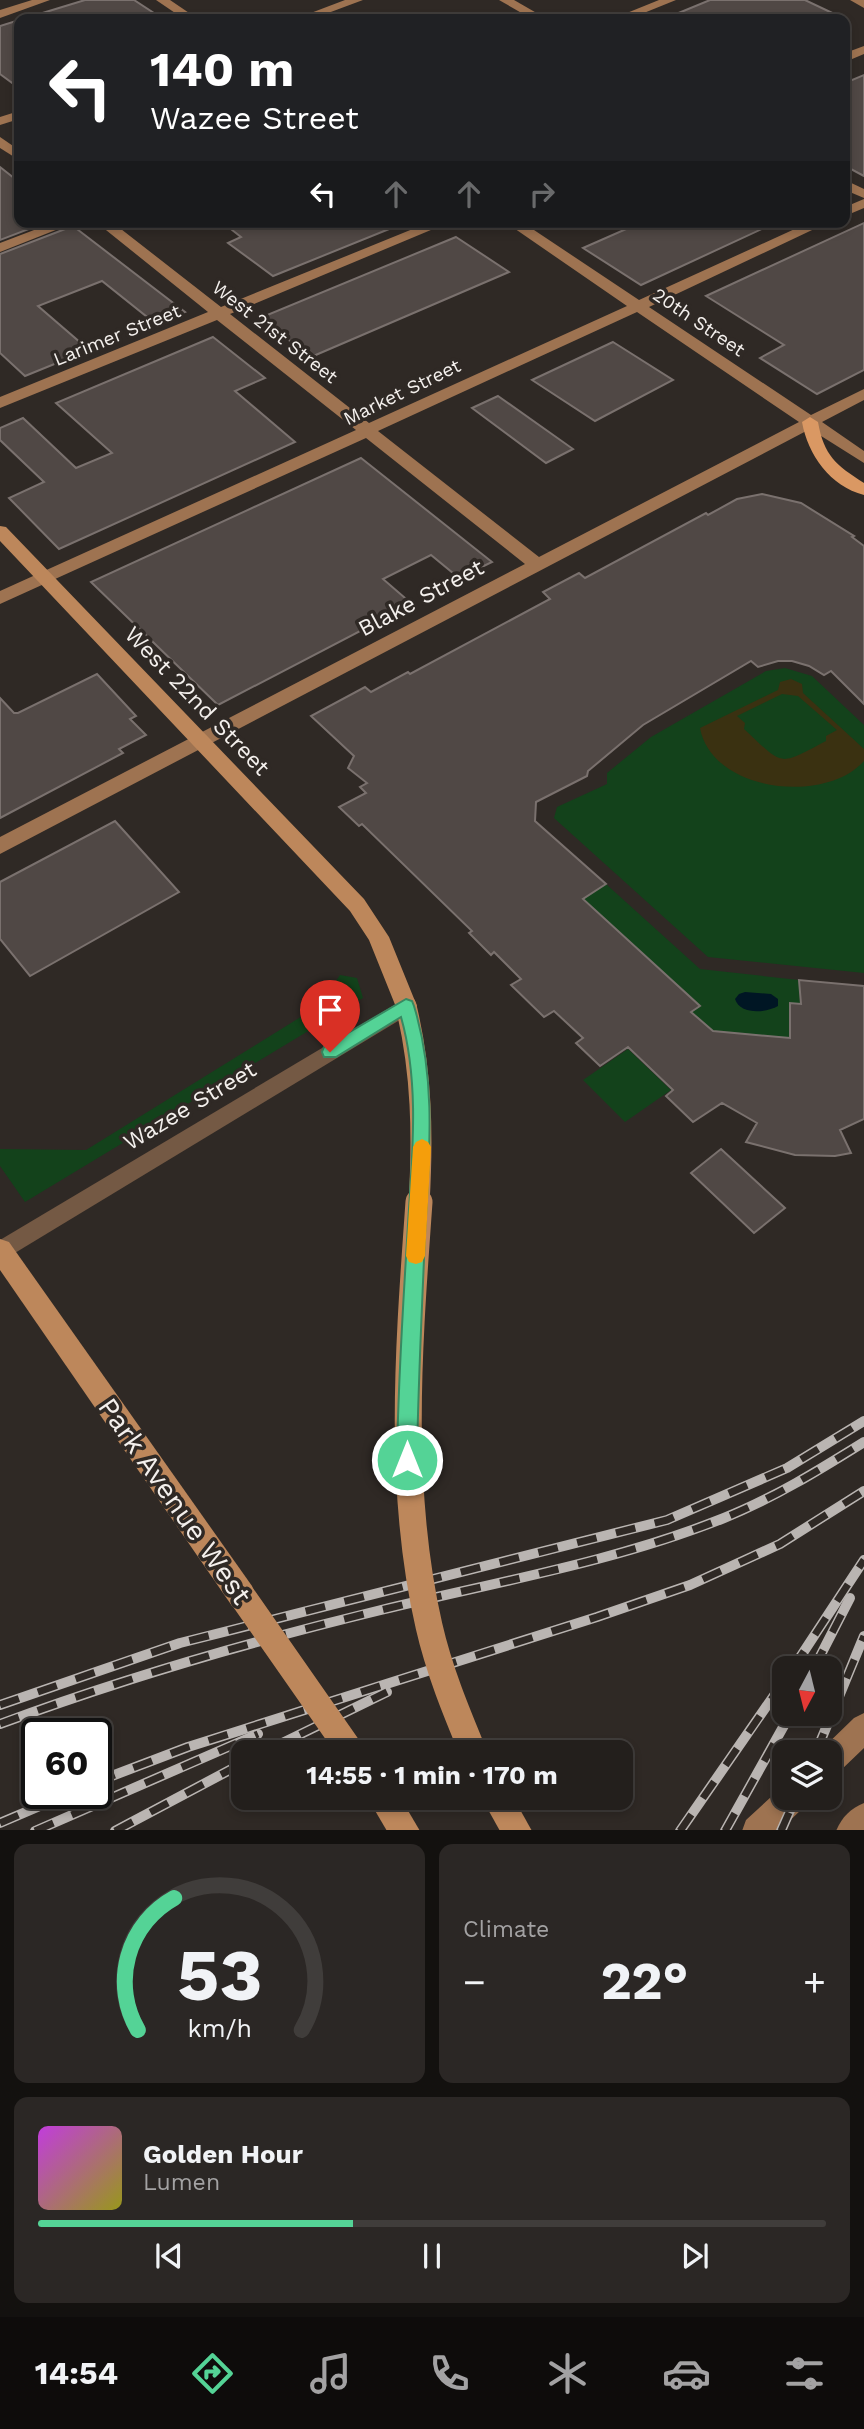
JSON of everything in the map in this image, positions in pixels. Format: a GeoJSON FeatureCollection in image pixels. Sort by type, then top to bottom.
{"type":"FeatureCollection","features":[{"type":"Feature","properties":{"kind":"highway"},"geometry":{"type":"LineString","coordinates":[[810,422],[814,445],[828,466],[864,490]]}},
{"type":"Feature","properties":{"kind":"main road"},"geometry":{"type":"LineString","coordinates":[[0,13],[44,0]]}},
{"type":"Feature","properties":{"kind":"main road"},"geometry":{"type":"LineString","coordinates":[[162,0],[184,14]]}},
{"type":"Feature","properties":{"kind":"main road"},"geometry":{"type":"LineString","coordinates":[[316,14],[357,0]]}},
{"type":"Feature","properties":{"kind":"main road"},"geometry":{"type":"LineString","coordinates":[[505,0],[532,14]]}},
{"type":"Feature","properties":{"kind":"main road"},"geometry":{"type":"LineString","coordinates":[[632,14],[670,0]]}},
{"type":"Feature","properties":{"kind":"main road"},"geometry":{"type":"LineString","coordinates":[[856,0],[864,4]]}},
{"type":"Feature","properties":{"kind":"main road"},"geometry":{"type":"LineString","coordinates":[[0,141],[14,152]]}},
{"type":"Feature","properties":{"kind":"main road"},"geometry":{"type":"LineString","coordinates":[[0,248],[53,228]]}},
{"type":"Feature","properties":{"kind":"main road","name":"West 21st Street"},"geometry":{"type":"LineString","coordinates":[[111,228],[537,564]]}},
{"type":"Feature","properties":{"kind":"main road","name":"Larimer Street"},"geometry":{"type":"LineString","coordinates":[[0,403],[428,228]]}},
{"type":"Feature","properties":{"kind":"main road","name":"20th Street"},"geometry":{"type":"LineString","coordinates":[[521,228],[864,458]]}},
{"type":"Feature","properties":{"kind":"main road","name":"Market Street"},"geometry":{"type":"LineString","coordinates":[[0,598],[352,440],[367,430],[809,228]]}},
{"type":"Feature","properties":{"kind":"main road","name":"Blake Street"},"geometry":{"type":"LineString","coordinates":[[0,846],[864,394]]}},
{"type":"Feature","properties":{"kind":"main road","name":"West 22nd Street"},"geometry":{"type":"LineString","coordinates":[[0,531],[357,905],[377,937],[406,1006]]}},
{"type":"Feature","properties":{"kind":"main road"},"geometry":{"type":"LineString","coordinates":[[406,1006],[415,1039],[422,1121],[408,1389],[411,1524],[418,1578],[431,1640],[455,1712],[468,1740]]}},
{"type":"Feature","properties":{"kind":"main road","name":"Park Avenue West"},"geometry":{"type":"LineString","coordinates":[[0,1251],[343,1740]]}},
{"type":"Feature","properties":{"kind":"main road"},"geometry":{"type":"LineString","coordinates":[[842,1749],[864,1728]]}},
{"type":"Feature","properties":{"kind":"main road"},"geometry":{"type":"LineString","coordinates":[[391,1810],[405,1830]]}},
{"type":"Feature","properties":{"kind":"main road"},"geometry":{"type":"LineString","coordinates":[[504,1810],[517,1830]]}},
{"type":"Feature","properties":{"kind":"main road"},"geometry":{"type":"LineString","coordinates":[[757,1830],[778,1810]]}},
{"type":"Feature","properties":{"kind":"main road"},"geometry":{"type":"LineString","coordinates":[[851,1830],[864,1818]]}},
{"type":"Feature","properties":{"kind":"street","name":"Wazee Street"},"geometry":{"type":"LineString","coordinates":[[0,1251],[406,1006]]}},
{"type":"Feature","properties":{"kind":"green space"},"geometry":{"type":"Polygon","coordinates":[[[785,668],[812,676],[864,725],[864,973],[708,957],[554,818],[557,807],[607,784],[607,773],[651,737],[766,671],[785,668]]]}},
{"type":"Feature","properties":{"kind":"green space"},"geometry":{"type":"Polygon","coordinates":[[[606,884],[700,969],[799,980],[800,1004],[790,1004],[790,1038],[713,1031],[691,1012],[699,1006],[583,899],[606,884]]]}},
{"type":"Feature","properties":{"kind":"green space"},"geometry":{"type":"Polygon","coordinates":[[[340,975],[357,978],[363,998],[25,1202],[0,1166],[0,1149],[86,1150],[320,1005],[340,975]]]}},
{"type":"Feature","properties":{"kind":"green space"},"geometry":{"type":"Polygon","coordinates":[[[628,1049],[671,1090],[625,1122],[583,1080],[628,1049]]]}},
{"type":"Feature","properties":{"kind":"sand"},"geometry":{"type":"Polygon","coordinates":[[[791,679],[802,684],[803,693],[864,749],[864,761],[846,775],[824,783],[798,787],[772,785],[747,778],[725,766],[709,750],[700,728],[778,690],[780,682],[791,679]],[[782,694],[737,716],[745,723],[744,729],[767,750],[782,759],[798,755],[826,741],[826,736],[837,730],[798,696],[782,694]]]}},
{"type":"Feature","properties":{"kind":"water"},"geometry":{"type":"Polygon","coordinates":[[[745,992],[771,994],[778,999],[778,1006],[760,1011],[742,1008],[735,999],[745,992]]]}},
{"type":"Feature","properties":{"kind":"building"},"geometry":{"type":"Polygon","coordinates":[[[85,0],[134,0],[155,14],[39,14],[85,0]]]}},
{"type":"Feature","properties":{"kind":"building"},"geometry":{"type":"Polygon","coordinates":[[[710,0],[805,0],[834,14],[676,14],[710,0]]]}},
{"type":"Feature","properties":{"kind":"building"},"geometry":{"type":"Polygon","coordinates":[[[14,22],[14,84],[0,74],[0,26],[14,22]]]}},
{"type":"Feature","properties":{"kind":"building"},"geometry":{"type":"Polygon","coordinates":[[[864,75],[864,176],[850,169],[850,81],[864,75]]]}},
{"type":"Feature","properties":{"kind":"building"},"geometry":{"type":"Polygon","coordinates":[[[0,167],[14,178],[14,228],[31,228],[0,240],[0,167]]]}},
{"type":"Feature","properties":{"kind":"building"},"geometry":{"type":"Polygon","coordinates":[[[864,223],[864,370],[817,394],[760,358],[784,345],[706,296],[864,223]]]}},
{"type":"Feature","properties":{"kind":"building"},"geometry":{"type":"Polygon","coordinates":[[[68,228],[76,228],[185,312],[156,324],[102,281],[38,306],[89,350],[25,376],[0,353],[0,254],[68,228]]]}},
{"type":"Feature","properties":{"kind":"building"},"geometry":{"type":"Polygon","coordinates":[[[230,228],[392,228],[273,276],[228,243],[241,237],[230,228]]]}},
{"type":"Feature","properties":{"kind":"building"},"geometry":{"type":"Polygon","coordinates":[[[628,228],[764,228],[641,285],[583,248],[628,228]]]}},
{"type":"Feature","properties":{"kind":"building"},"geometry":{"type":"Polygon","coordinates":[[[456,237],[509,272],[311,357],[260,318],[456,237]]]}},
{"type":"Feature","properties":{"kind":"building"},"geometry":{"type":"Polygon","coordinates":[[[213,337],[265,378],[235,391],[295,442],[59,549],[9,498],[44,482],[0,440],[0,428],[23,418],[76,468],[112,453],[56,403],[213,337]]]}},
{"type":"Feature","properties":{"kind":"building"},"geometry":{"type":"Polygon","coordinates":[[[613,342],[673,380],[595,421],[532,380],[613,342]]]}},
{"type":"Feature","properties":{"kind":"building"},"geometry":{"type":"Polygon","coordinates":[[[498,396],[573,449],[546,463],[472,408],[498,396]]]}},
{"type":"Feature","properties":{"kind":"building"},"geometry":{"type":"Polygon","coordinates":[[[361,458],[492,562],[459,578],[431,555],[383,579],[412,604],[218,705],[91,582],[361,458]]]}},
{"type":"Feature","properties":{"kind":"building"},"geometry":{"type":"Polygon","coordinates":[[[762,494],[801,503],[854,536],[852,537],[864,546],[864,704],[831,671],[824,675],[809,666],[792,661],[778,661],[758,667],[751,661],[643,725],[588,771],[587,776],[536,802],[535,821],[606,884],[583,899],[700,1006],[691,1012],[713,1031],[790,1038],[790,1003],[801,1004],[799,980],[864,986],[864,1119],[840,1130],[851,1153],[835,1156],[795,1155],[746,1142],[757,1123],[722,1103],[693,1122],[666,1096],[673,1090],[628,1047],[600,1066],[576,1043],[583,1038],[554,1011],[544,1017],[511,985],[521,979],[494,952],[491,955],[469,933],[472,931],[362,824],[359,826],[339,807],[366,793],[360,787],[367,783],[348,768],[354,756],[311,716],[365,687],[371,692],[408,672],[410,674],[550,599],[543,592],[579,573],[585,578],[706,513],[708,515],[737,499],[762,494]]]}},
{"type":"Feature","properties":{"kind":"building"},"geometry":{"type":"Polygon","coordinates":[[[97,674],[136,716],[130,719],[146,735],[119,749],[123,753],[0,818],[0,698],[14,713],[18,713],[97,674]]]}},
{"type":"Feature","properties":{"kind":"building"},"geometry":{"type":"Polygon","coordinates":[[[115,821],[179,892],[30,976],[0,939],[0,882],[115,821]]]}},
{"type":"Feature","properties":{"kind":"building"},"geometry":{"type":"Polygon","coordinates":[[[721,1149],[785,1208],[754,1233],[691,1173],[721,1149]]]}},
{"type":"Feature","properties":{"kind":"railway"},"geometry":{"type":"LineString","coordinates":[[0,1705],[180,1643],[667,1520],[787,1468],[864,1421]]}},
{"type":"Feature","properties":{"kind":"railway"},"geometry":{"type":"LineString","coordinates":[[0,1724],[141,1676],[285,1634],[640,1547],[761,1502],[864,1442]]}},
{"type":"Feature","properties":{"kind":"railway"},"geometry":{"type":"LineString","coordinates":[[112,1776],[188,1747],[690,1585],[780,1544],[864,1491]]}},
{"type":"Feature","properties":{"kind":"railway"},"geometry":{"type":"LineString","coordinates":[[801,1656],[864,1560]]}},
{"type":"Feature","properties":{"kind":"railway"},"geometry":{"type":"LineString","coordinates":[[820,1656],[850,1598]]}},
{"type":"Feature","properties":{"kind":"railway"},"geometry":{"type":"LineString","coordinates":[[821,1740],[864,1636]]}},
{"type":"Feature","properties":{"kind":"railway"},"geometry":{"type":"LineString","coordinates":[[289,1740],[387,1692]]}},
{"type":"Feature","properties":{"kind":"railway"},"geometry":{"type":"LineString","coordinates":[[681,1830],[772,1698]]}},
{"type":"Feature","properties":{"kind":"railway"},"geometry":{"type":"LineString","coordinates":[[726,1830],[784,1726]]}},
{"type":"Feature","properties":{"kind":"railway"},"geometry":{"type":"LineString","coordinates":[[37,1830],[258,1734]]}},
{"type":"Feature","properties":{"kind":"railway"},"geometry":{"type":"LineString","coordinates":[[117,1830],[231,1769]]}},
{"type":"Feature","properties":{"kind":"railway"},"geometry":{"type":"LineString","coordinates":[[0,1823],[33,1809]]}},
{"type":"Feature","properties":{"kind":"railway"},"geometry":{"type":"LineString","coordinates":[[781,1830],[790,1810]]}},
{"type":"Feature","properties":{"kind":"slow traffic"},"geometry":{"type":"LineString","coordinates":[[416,1256],[422,1147]]}},
{"type":"Feature","properties":{"kind":"route"},"geometry":{"type":"LineString","coordinates":[[330,1052],[406,1006],[415,1039],[422,1121],[408,1389],[407,1460]]}}]}
